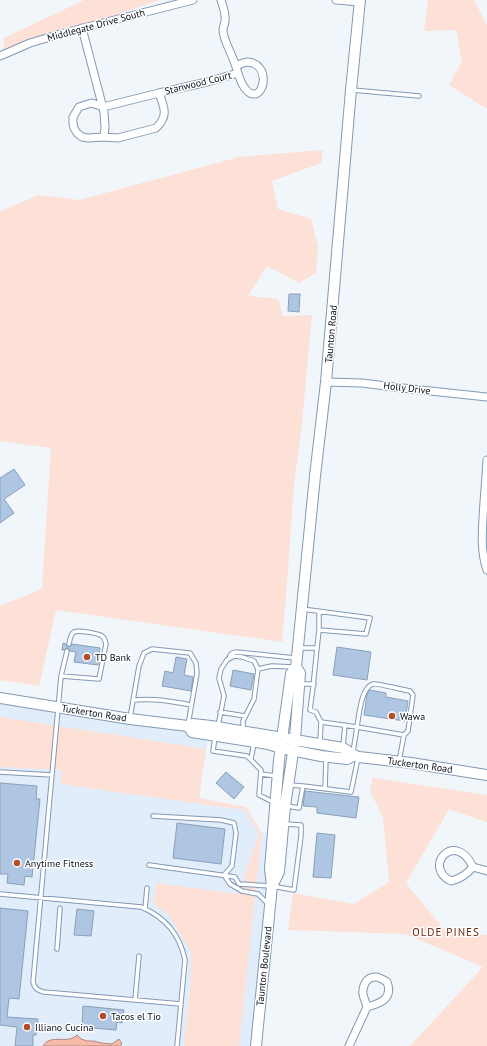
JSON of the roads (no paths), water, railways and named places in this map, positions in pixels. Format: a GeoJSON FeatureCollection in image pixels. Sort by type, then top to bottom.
{"type":"FeatureCollection","features":[{"type":"Feature","properties":{"kind":"main road","name":"Taunton Road"},"geometry":{"type":"LineString","coordinates":[[282,737],[291,674],[296,663],[298,648],[326,382],[360,1]]}},
{"type":"Feature","properties":{"kind":"main road","name":"Taunton Road"},"geometry":{"type":"LineString","coordinates":[[295,739],[300,684],[300,673],[296,663]]}},
{"type":"Feature","properties":{"kind":"main road","name":"Tuckerton Road"},"geometry":{"type":"LineString","coordinates":[[0,698],[130,719],[188,726],[193,724],[254,742],[326,757],[348,759],[356,756]]}},
{"type":"Feature","properties":{"kind":"main road","name":"Tuckerton Road"},"geometry":{"type":"LineString","coordinates":[[216,732],[243,731],[295,739],[342,748],[356,756],[487,775]]}},
{"type":"Feature","properties":{"kind":"main road","name":"Taunton Boulevard"},"geometry":{"type":"LineString","coordinates":[[272,886],[279,872],[284,824],[278,776],[282,737]]}},
{"type":"Feature","properties":{"kind":"main road","name":"Taunton Boulevard"},"geometry":{"type":"LineString","coordinates":[[256,1046],[272,886],[270,869],[281,805],[288,785],[295,739]]}},
{"type":"Feature","properties":{"kind":"street","name":"Middlegate Drive South"},"geometry":{"type":"LineString","coordinates":[[0,56],[30,43],[82,28],[193,0]]}},
{"type":"Feature","properties":{"kind":"street"},"geometry":{"type":"LineString","coordinates":[[221,0],[226,14],[223,30],[241,83],[246,91],[254,94],[260,92],[263,79],[263,73],[260,69],[257,66],[247,62],[236,66]]}},
{"type":"Feature","properties":{"kind":"street"},"geometry":{"type":"LineString","coordinates":[[336,0],[360,1]]}},
{"type":"Feature","properties":{"kind":"street"},"geometry":{"type":"LineString","coordinates":[[82,28],[103,107],[104,136]]}},
{"type":"Feature","properties":{"kind":"street","name":"Stanwood Court"},"geometry":{"type":"LineString","coordinates":[[159,93],[165,111],[161,123],[156,128],[118,138],[104,136],[88,138],[82,137],[77,133],[72,123],[73,117],[79,107],[92,103],[103,107],[238,73]]}},
{"type":"Feature","properties":{"kind":"street","name":"Holly Drive"},"geometry":{"type":"LineString","coordinates":[[326,382],[362,383],[487,397]]}},
{"type":"Feature","properties":{"kind":"street"},"geometry":{"type":"LineString","coordinates":[[487,460],[482,533],[482,553],[487,570]]}},
{"type":"Feature","properties":{"kind":"street"},"geometry":{"type":"LineString","coordinates":[[473,867],[464,876],[456,880],[452,880],[443,875],[440,871],[440,861],[441,857],[448,852],[451,850],[456,850],[462,852],[473,867],[487,871]]}},
{"type":"Feature","properties":{"kind":"street"},"geometry":{"type":"LineString","coordinates":[[349,1046],[368,1007],[363,994],[365,983],[369,979],[375,977],[387,982],[390,988],[386,998],[375,1005],[368,1007]]}},
{"type":"Feature","properties":{"kind":"lane"},"geometry":{"type":"LineString","coordinates":[[351,90],[419,96]]}},
{"type":"Feature","properties":{"kind":"lane"},"geometry":{"type":"LineString","coordinates":[[302,609],[370,618],[366,634],[319,630]]}},
{"type":"Feature","properties":{"kind":"lane"},"geometry":{"type":"LineString","coordinates":[[310,710],[319,630],[319,612]]}},
{"type":"Feature","properties":{"kind":"lane"},"geometry":{"type":"LineString","coordinates":[[61,676],[99,679],[106,644],[103,637],[100,635],[78,631],[71,635],[69,644]]}},
{"type":"Feature","properties":{"kind":"lane"},"geometry":{"type":"LineString","coordinates":[[298,648],[317,648]]}},
{"type":"Feature","properties":{"kind":"lane"},"geometry":{"type":"LineString","coordinates":[[130,719],[139,666],[144,653],[152,649],[190,653],[196,663],[197,672],[188,726]]}},
{"type":"Feature","properties":{"kind":"lane"},"geometry":{"type":"LineString","coordinates":[[67,651],[61,676],[32,978],[33,984],[39,991],[45,992],[181,1004]]}},
{"type":"Feature","properties":{"kind":"lane"},"geometry":{"type":"LineString","coordinates":[[229,659],[230,654],[232,652],[236,652],[296,663]]}},
{"type":"Feature","properties":{"kind":"lane"},"geometry":{"type":"LineString","coordinates":[[243,731],[243,721],[254,699],[258,669],[254,661],[242,656],[234,656],[227,660],[221,669],[219,678],[224,696],[213,751],[247,756],[251,759],[261,770],[258,795],[281,805],[299,808],[303,786]]}},
{"type":"Feature","properties":{"kind":"lane"},"geometry":{"type":"LineString","coordinates":[[258,669],[296,663]]}},
{"type":"Feature","properties":{"kind":"lane"},"geometry":{"type":"LineString","coordinates":[[300,684],[314,684]]}},
{"type":"Feature","properties":{"kind":"lane"},"geometry":{"type":"LineString","coordinates":[[288,785],[351,792],[356,756],[357,726],[363,695],[366,688],[373,684],[410,691],[413,695],[408,731],[404,735],[399,762]]}},
{"type":"Feature","properties":{"kind":"lane"},"geometry":{"type":"LineString","coordinates":[[133,700],[148,698],[191,705]]}},
{"type":"Feature","properties":{"kind":"lane"},"geometry":{"type":"LineString","coordinates":[[298,710],[310,710],[316,712],[322,722],[320,744]]}},
{"type":"Feature","properties":{"kind":"lane"},"geometry":{"type":"LineString","coordinates":[[220,712],[245,716]]}},
{"type":"Feature","properties":{"kind":"lane"},"geometry":{"type":"LineString","coordinates":[[322,722],[357,726],[404,735]]}},
{"type":"Feature","properties":{"kind":"lane"},"geometry":{"type":"LineString","coordinates":[[342,748],[345,725]]}},
{"type":"Feature","properties":{"kind":"lane"},"geometry":{"type":"LineString","coordinates":[[251,759],[254,742]]}},
{"type":"Feature","properties":{"kind":"lane"},"geometry":{"type":"LineString","coordinates":[[325,789],[326,757]]}},
{"type":"Feature","properties":{"kind":"lane"},"geometry":{"type":"LineString","coordinates":[[0,772],[52,775]]}},
{"type":"Feature","properties":{"kind":"lane"},"geometry":{"type":"LineString","coordinates":[[261,774],[278,776]]}},
{"type":"Feature","properties":{"kind":"lane"},"geometry":{"type":"LineString","coordinates":[[153,816],[221,820],[234,823],[236,833],[232,866],[224,875]]}},
{"type":"Feature","properties":{"kind":"lane"},"geometry":{"type":"LineString","coordinates":[[149,865],[235,877],[239,884],[272,886],[294,890],[301,825],[284,824]]}},
{"type":"Feature","properties":{"kind":"lane"},"geometry":{"type":"LineString","coordinates":[[224,875],[230,884],[242,891],[258,894],[270,907]]}},
{"type":"Feature","properties":{"kind":"lane"},"geometry":{"type":"LineString","coordinates":[[145,909],[147,888]]}},
{"type":"Feature","properties":{"kind":"lane"},"geometry":{"type":"LineString","coordinates":[[0,894],[141,907],[166,923],[174,932],[182,948],[185,960],[177,1046]]}},
{"type":"Feature","properties":{"kind":"lane"},"geometry":{"type":"LineString","coordinates":[[57,949],[60,908]]}},
{"type":"Feature","properties":{"kind":"lane"},"geometry":{"type":"LineString","coordinates":[[135,1000],[139,956]]}},
{"type":"Feature","properties":{"kind":"place","name":"TD Bank"},"geometry":{"type":"Point","coordinates":[87,657]}},
{"type":"Feature","properties":{"kind":"place","name":"Wawa"},"geometry":{"type":"Point","coordinates":[392,716]}},
{"type":"Feature","properties":{"kind":"place","name":"Anytime Fitness"},"geometry":{"type":"Point","coordinates":[17,863]}},
{"type":"Feature","properties":{"kind":"place","name":"Tacos el Tio"},"geometry":{"type":"Point","coordinates":[103,1016]}},
{"type":"Feature","properties":{"kind":"place","name":"Illiano Cucina"},"geometry":{"type":"Point","coordinates":[27,1027]}},
{"type":"Feature","properties":{"kind":"district","name":"OLDE PINES"},"geometry":{"type":"Point","coordinates":[446,932]}}]}
